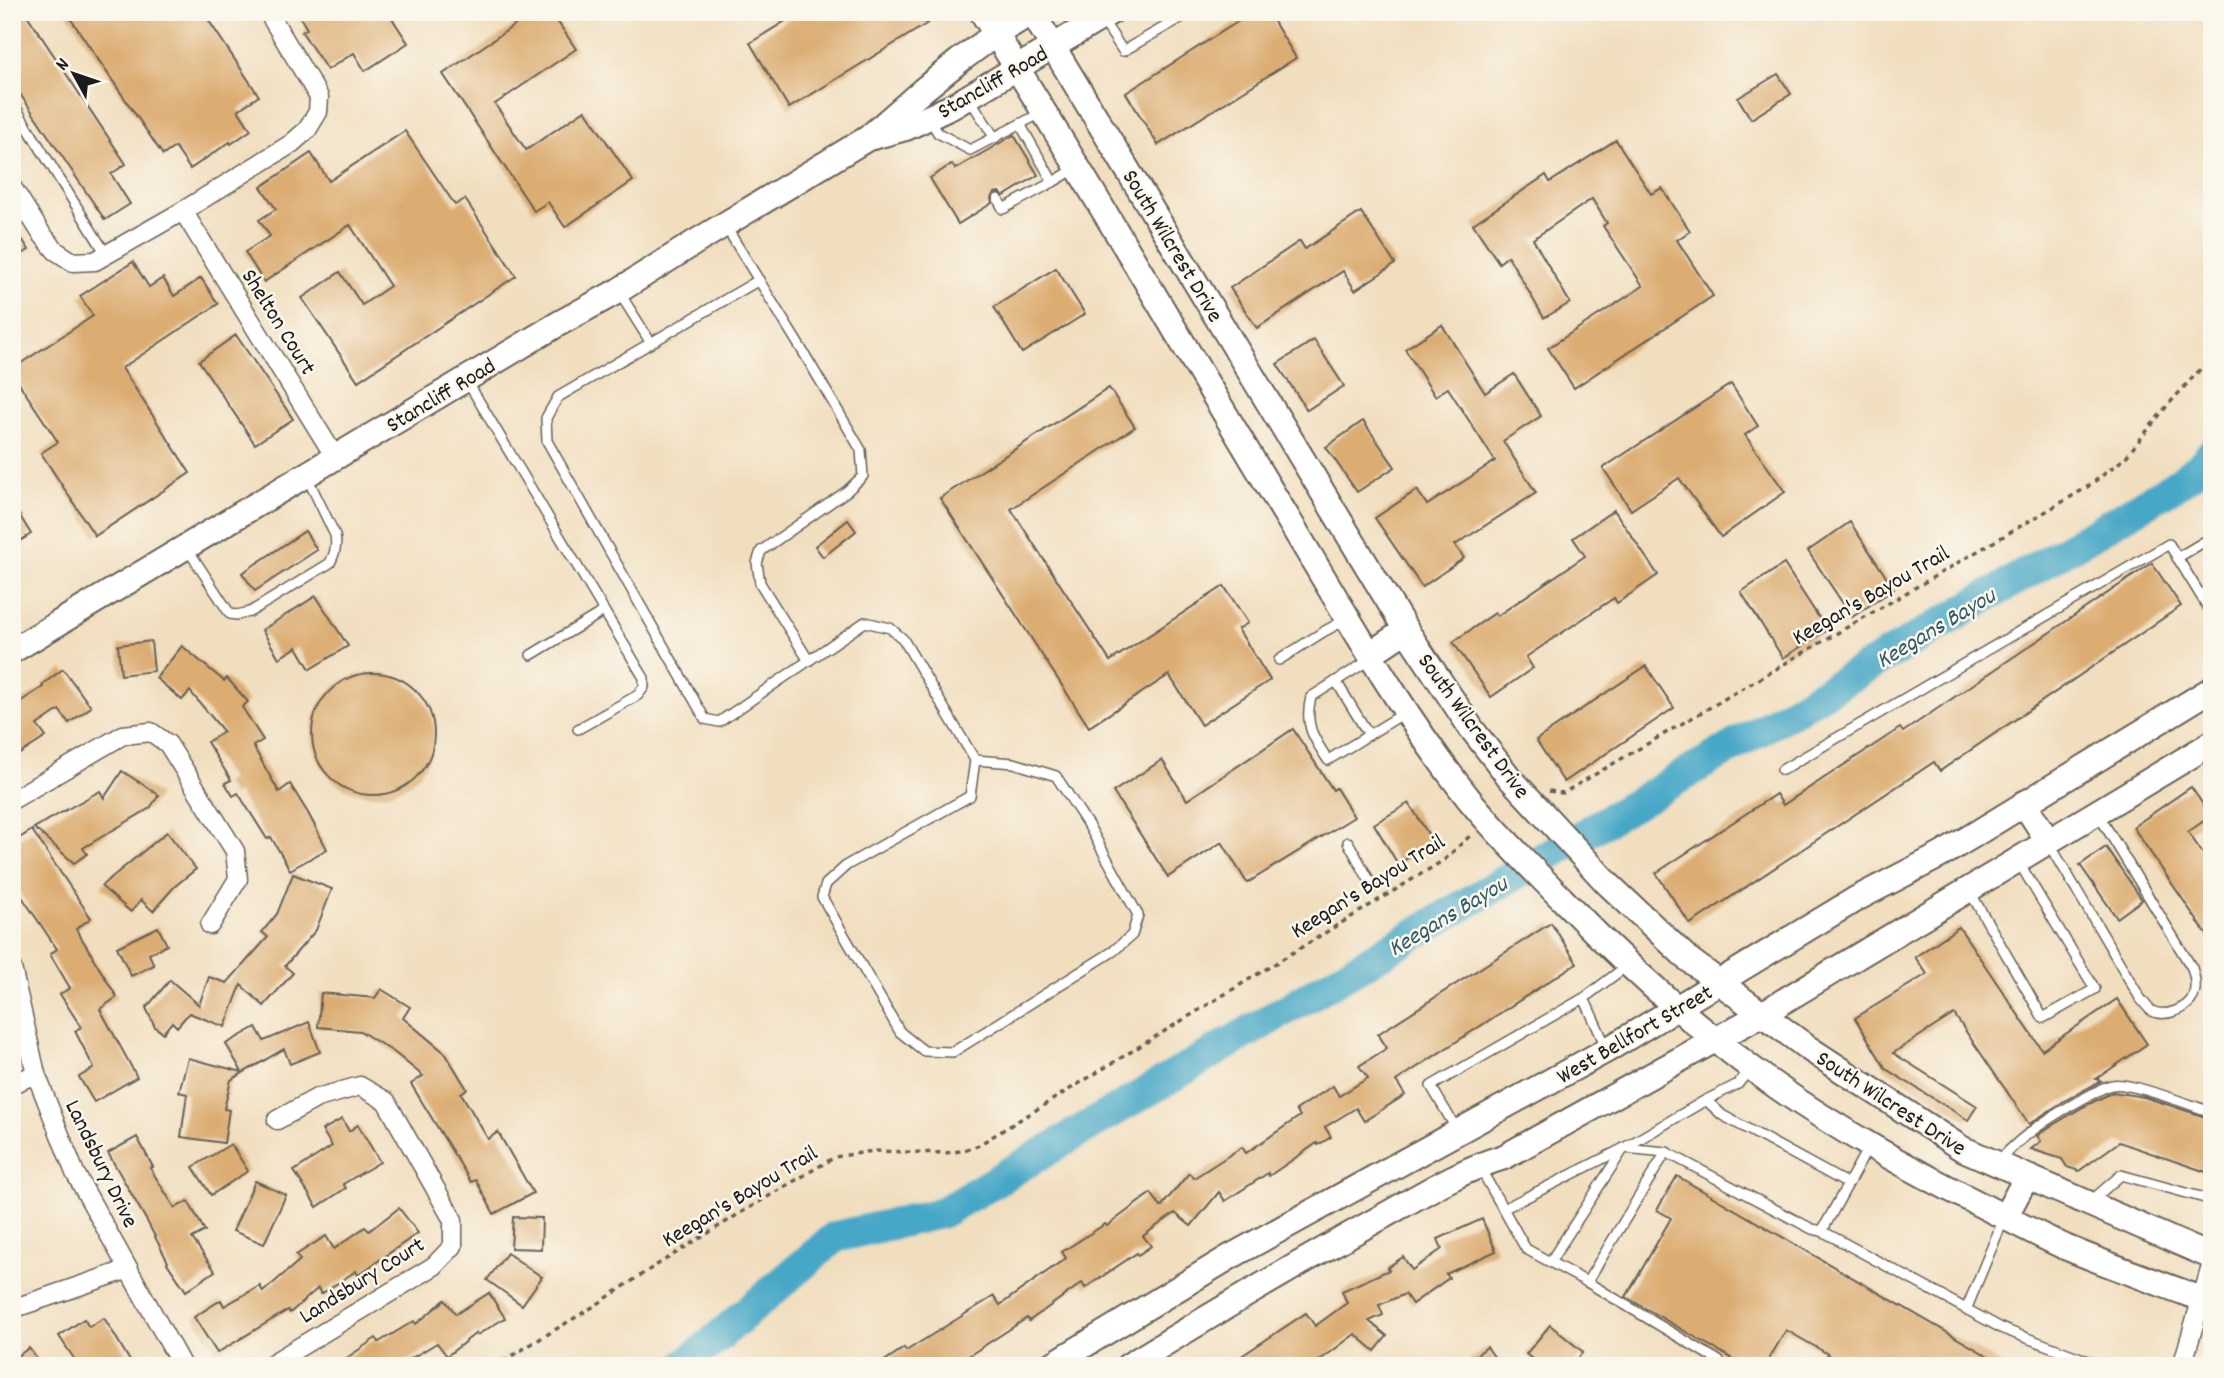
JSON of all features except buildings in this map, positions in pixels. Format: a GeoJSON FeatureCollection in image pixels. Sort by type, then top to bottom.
{"type":"FeatureCollection","features":[{"type":"Feature","properties":{"kind":"main road","name":"South Wilcrest Drive"},"geometry":{"type":"LineString","coordinates":[[982,12],[1371,656],[1439,758],[1504,839],[1604,943],[1678,1009],[1751,1068],[1834,1123],[1943,1186],[2064,1246],[2207,1300]]}},
{"type":"Feature","properties":{"kind":"main road","name":"South Wilcrest Drive"},"geometry":{"type":"LineString","coordinates":[[1032,12],[1406,630],[1471,728],[1535,806],[1600,876],[1688,959],[1808,1048],[1961,1149],[2212,1257]]}},
{"type":"Feature","properties":{"kind":"main road","name":"Stancliff Road"},"geometry":{"type":"LineString","coordinates":[[12,651],[618,291],[869,138],[923,90],[996,34],[1032,12]]}},
{"type":"Feature","properties":{"kind":"main road","name":"Stancliff Road"},"geometry":{"type":"LineString","coordinates":[[869,138],[906,128],[968,97],[1106,15]]}},
{"type":"Feature","properties":{"kind":"main road"},"geometry":{"type":"LineString","coordinates":[[1154,293],[1189,272]]}},
{"type":"Feature","properties":{"kind":"main road"},"geometry":{"type":"LineString","coordinates":[[1371,656],[1406,630]]}},
{"type":"Feature","properties":{"kind":"main road","name":"West Bellfort Street"},"geometry":{"type":"LineString","coordinates":[[1050,1366],[1239,1252],[1607,1051],[1856,899],[1941,855],[2212,689]]}},
{"type":"Feature","properties":{"kind":"main road","name":"West Bellfort Street"},"geometry":{"type":"LineString","coordinates":[[1128,1366],[1253,1289],[1479,1164],[1504,1157],[1762,1014],[2096,811],[2207,749]]}},
{"type":"Feature","properties":{"kind":"main road"},"geometry":{"type":"LineString","coordinates":[[2024,803],[2048,841]]}},
{"type":"Feature","properties":{"kind":"main road"},"geometry":{"type":"LineString","coordinates":[[1458,1132],[1479,1164]]}},
{"type":"Feature","properties":{"kind":"main road"},"geometry":{"type":"LineString","coordinates":[[2005,1217],[2026,1178]]}},
{"type":"Feature","properties":{"kind":"main road"},"geometry":{"type":"LineString","coordinates":[[1100,1335],[1122,1366]]}},
{"type":"Feature","properties":{"kind":"street"},"geometry":{"type":"LineString","coordinates":[[12,187],[41,233],[56,251],[73,262],[95,261],[291,145],[307,130],[318,112],[318,97],[268,12]]}},
{"type":"Feature","properties":{"kind":"street","name":"Shelton Court"},"geometry":{"type":"LineString","coordinates":[[183,211],[335,457]]}},
{"type":"Feature","properties":{"kind":"street"},"geometry":{"type":"LineString","coordinates":[[12,800],[123,735],[151,732],[168,744],[235,851],[238,879],[210,925]]}},
{"type":"Feature","properties":{"kind":"street","name":"Landsbury Drive"},"geometry":{"type":"LineString","coordinates":[[12,968],[36,1074],[75,1173],[182,1366]]}},
{"type":"Feature","properties":{"kind":"street"},"geometry":{"type":"LineString","coordinates":[[12,1084],[36,1074]]}},
{"type":"Feature","properties":{"kind":"street","name":"Landsbury Court"},"geometry":{"type":"LineString","coordinates":[[268,1366],[434,1266],[453,1246],[453,1220],[386,1101],[360,1086],[317,1098],[277,1120]]}},
{"type":"Feature","properties":{"kind":"street"},"geometry":{"type":"LineString","coordinates":[[2182,1366],[2207,1300],[2212,1263]]}},
{"type":"Feature","properties":{"kind":"street"},"geometry":{"type":"LineString","coordinates":[[12,1309],[129,1269]]}},
{"type":"Feature","properties":{"kind":"lane"},"geometry":{"type":"LineString","coordinates":[[1106,15],[1123,51],[1191,12]]}},
{"type":"Feature","properties":{"kind":"lane"},"geometry":{"type":"LineString","coordinates":[[968,97],[995,138]]}},
{"type":"Feature","properties":{"kind":"lane"},"geometry":{"type":"LineString","coordinates":[[12,101],[106,254]]}},
{"type":"Feature","properties":{"kind":"lane"},"geometry":{"type":"LineString","coordinates":[[929,117],[938,133],[972,153],[1043,112]]}},
{"type":"Feature","properties":{"kind":"lane"},"geometry":{"type":"LineString","coordinates":[[1020,124],[1031,154],[1053,182]]}},
{"type":"Feature","properties":{"kind":"lane"},"geometry":{"type":"LineString","coordinates":[[12,133],[26,125]]}},
{"type":"Feature","properties":{"kind":"lane"},"geometry":{"type":"LineString","coordinates":[[998,199],[1003,209],[1076,168]]}},
{"type":"Feature","properties":{"kind":"lane"},"geometry":{"type":"LineString","coordinates":[[725,225],[861,450],[863,476],[847,491],[761,551],[757,563],[760,583],[809,660]]}},
{"type":"Feature","properties":{"kind":"lane"},"geometry":{"type":"LineString","coordinates":[[759,280],[558,397],[547,418],[547,441],[705,719],[719,722],[865,622],[890,628],[903,639],[975,760],[970,796],[847,865],[826,884],[822,897],[900,1032],[924,1051],[953,1052],[1112,952],[1132,935],[1138,915],[1090,828],[1056,776],[1014,763],[975,760]]}},
{"type":"Feature","properties":{"kind":"lane"},"geometry":{"type":"LineString","coordinates":[[618,291],[652,343]]}},
{"type":"Feature","properties":{"kind":"lane"},"geometry":{"type":"LineString","coordinates":[[466,379],[644,678],[644,687],[638,695],[578,729]]}},
{"type":"Feature","properties":{"kind":"lane"},"geometry":{"type":"LineString","coordinates":[[186,547],[230,614],[250,612],[330,563],[334,554],[337,544],[335,535],[306,475]]}},
{"type":"Feature","properties":{"kind":"lane"},"geometry":{"type":"LineString","coordinates":[[2177,558],[2212,537]]}},
{"type":"Feature","properties":{"kind":"lane"},"geometry":{"type":"LineString","coordinates":[[1782,770],[2169,544],[2212,614]]}},
{"type":"Feature","properties":{"kind":"lane"},"geometry":{"type":"LineString","coordinates":[[531,654],[604,611]]}},
{"type":"Feature","properties":{"kind":"lane"},"geometry":{"type":"LineString","coordinates":[[1279,660],[1348,618]]}},
{"type":"Feature","properties":{"kind":"lane"},"geometry":{"type":"LineString","coordinates":[[1371,656],[1311,697],[1307,713],[1313,738],[1328,760],[1407,712]]}},
{"type":"Feature","properties":{"kind":"lane"},"geometry":{"type":"LineString","coordinates":[[1336,681],[1369,735]]}},
{"type":"Feature","properties":{"kind":"lane"},"geometry":{"type":"LineString","coordinates":[[2048,841],[2140,998],[2152,1011],[2168,1013],[2184,1007],[2193,998],[2196,983],[2192,968],[2096,811]]}},
{"type":"Feature","properties":{"kind":"lane"},"geometry":{"type":"LineString","coordinates":[[1348,842],[1373,887]]}},
{"type":"Feature","properties":{"kind":"lane"},"geometry":{"type":"LineString","coordinates":[[1968,890],[2043,1017],[2095,989],[2018,860]]}},
{"type":"Feature","properties":{"kind":"lane"},"geometry":{"type":"LineString","coordinates":[[1458,1132],[1431,1086],[1584,998],[1629,965]]}},
{"type":"Feature","properties":{"kind":"lane"},"geometry":{"type":"LineString","coordinates":[[1584,998],[1607,1051]]}},
{"type":"Feature","properties":{"kind":"lane"},"geometry":{"type":"LineString","coordinates":[[1503,1209],[1738,1084],[1751,1068]]}},
{"type":"Feature","properties":{"kind":"lane"},"geometry":{"type":"LineString","coordinates":[[1996,1164],[2010,1148],[2037,1127],[2112,1084],[2142,1090],[2212,1112]]}},
{"type":"Feature","properties":{"kind":"lane"},"geometry":{"type":"LineString","coordinates":[[1706,1100],[1722,1115],[1848,1184]]}},
{"type":"Feature","properties":{"kind":"lane"},"geometry":{"type":"LineString","coordinates":[[1822,1231],[1870,1144]]}},
{"type":"Feature","properties":{"kind":"lane"},"geometry":{"type":"LineString","coordinates":[[1624,1147],[1667,1152],[1812,1229],[1822,1231],[2003,1329],[2102,1366]]}},
{"type":"Feature","properties":{"kind":"lane"},"geometry":{"type":"LineString","coordinates":[[1550,1262],[1624,1147]]}},
{"type":"Feature","properties":{"kind":"lane"},"geometry":{"type":"LineString","coordinates":[[1587,1282],[1667,1152]]}},
{"type":"Feature","properties":{"kind":"lane"},"geometry":{"type":"LineString","coordinates":[[1479,1164],[1526,1249],[1719,1361]]}},
{"type":"Feature","properties":{"kind":"lane"},"geometry":{"type":"LineString","coordinates":[[2087,1204],[2121,1175],[2212,1200]]}},
{"type":"Feature","properties":{"kind":"lane"},"geometry":{"type":"LineString","coordinates":[[1966,1310],[2005,1217]]}},
{"type":"Feature","properties":{"kind":"path","name":"Keegan's Bayou Trail"},"geometry":{"type":"LineString","coordinates":[[1535,806],[1538,790],[1563,793],[2087,488],[2125,458],[2212,356]]}},
{"type":"Feature","properties":{"kind":"path","name":"Keegan's Bayou Trail"},"geometry":{"type":"LineString","coordinates":[[495,1366],[835,1157],[873,1151],[953,1152],[977,1146],[1444,860],[1487,820]]}},
{"type":"Feature","properties":{"kind":"waterway","name":"Keegans Bayou"},"geometry":{"type":"LineString","coordinates":[[684,1366],[835,1237],[941,1213],[2171,488],[2200,467],[2212,453]]}}]}
